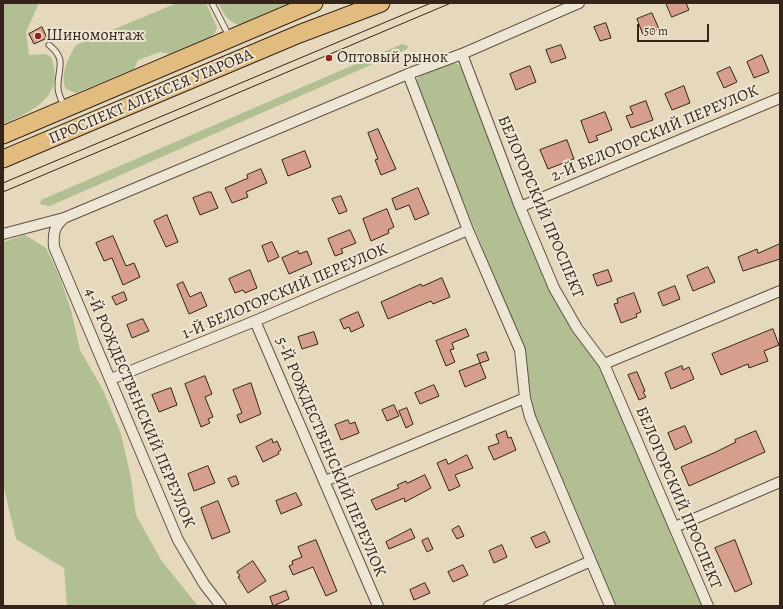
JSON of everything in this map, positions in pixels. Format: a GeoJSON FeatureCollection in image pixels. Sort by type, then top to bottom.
{"type":"FeatureCollection","features":[{"type":"Feature","properties":{"kind":"main road","name":"ПРОСПЕКТ АЛЕКСЕЯ УГАРОВА"},"geometry":{"type":"LineString","coordinates":[[3,135],[314,3]]}},
{"type":"Feature","properties":{"kind":"main road","name":"ПРОСПЕКТ АЛЕКСЕЯ УГАРОВА"},"geometry":{"type":"LineString","coordinates":[[3,159],[299,34],[380,3]]}},
{"type":"Feature","properties":{"kind":"main road"},"geometry":{"type":"LineString","coordinates":[[291,14],[299,34]]}},
{"type":"Feature","properties":{"kind":"street"},"geometry":{"type":"LineString","coordinates":[[3,234],[64,218],[408,74],[462,54],[579,3]]}},
{"type":"Feature","properties":{"kind":"street","name":"БЕЛОГОРСКИЙ ПРОСПЕКТ"},"geometry":{"type":"LineString","coordinates":[[462,54],[520,207],[554,288],[577,328],[604,364],[675,526],[708,606]]}},
{"type":"Feature","properties":{"kind":"street"},"geometry":{"type":"LineString","coordinates":[[408,74],[468,230],[520,350],[525,398],[530,417],[610,606]]}},
{"type":"Feature","properties":{"kind":"street","name":"2-Й БЕЛОГОРСКИЙ ПЕРЕУЛОК"},"geometry":{"type":"LineString","coordinates":[[520,207],[780,98]]}},
{"type":"Feature","properties":{"kind":"street","name":"4-Й РОЖДЕСТВЕНСКИЙ ПЕРЕУЛОК"},"geometry":{"type":"LineString","coordinates":[[64,218],[56,225],[53,236],[54,247],[112,379],[178,540],[204,584],[221,606]]}},
{"type":"Feature","properties":{"kind":"street","name":"1-Й БЕЛОГОРСКИЙ ПЕРЕУЛОК"},"geometry":{"type":"LineString","coordinates":[[112,379],[255,321],[468,230]]}},
{"type":"Feature","properties":{"kind":"street"},"geometry":{"type":"LineString","coordinates":[[604,364],[780,291]]}},
{"type":"Feature","properties":{"kind":"street","name":"5-Й РОЖДЕСТВЕНСКИЙ ПЕРЕУЛОК"},"geometry":{"type":"LineString","coordinates":[[255,321],[378,606]]}},
{"type":"Feature","properties":{"kind":"street"},"geometry":{"type":"LineString","coordinates":[[325,481],[525,398]]}},
{"type":"Feature","properties":{"kind":"street"},"geometry":{"type":"LineString","coordinates":[[675,526],[780,482]]}},
{"type":"Feature","properties":{"kind":"street"},"geometry":{"type":"LineString","coordinates":[[489,606],[591,561]]}},
{"type":"Feature","properties":{"kind":"lane"},"geometry":{"type":"LineString","coordinates":[[212,3],[230,39]]}},
{"type":"Feature","properties":{"kind":"lane"},"geometry":{"type":"LineString","coordinates":[[49,45],[57,51],[61,61],[58,89],[65,109]]}},
{"type":"Feature","properties":{"kind":"green space"},"geometry":{"type":"Polygon","coordinates":[[[3,3],[39,3],[26,32],[29,55],[46,54],[51,57],[54,71],[54,83],[44,101],[25,114],[3,124],[3,3]]]}},
{"type":"Feature","properties":{"kind":"green space"},"geometry":{"type":"Polygon","coordinates":[[[177,3],[206,3],[217,27],[215,33],[210,37],[170,54],[160,52],[138,60],[134,69],[76,93],[66,89],[64,84],[64,72],[70,55],[76,45],[177,3]]]}},
{"type":"Feature","properties":{"kind":"green space"},"geometry":{"type":"Polygon","coordinates":[[[218,3],[291,3],[239,25],[224,14],[218,3]]]}},
{"type":"Feature","properties":{"kind":"green space"},"geometry":{"type":"Polygon","coordinates":[[[402,44],[408,46],[407,49],[50,206],[40,204],[41,200],[402,44]]]}},
{"type":"Feature","properties":{"kind":"green space"},"geometry":{"type":"Polygon","coordinates":[[[448,63],[458,64],[464,70],[555,298],[603,368],[702,606],[615,606],[531,411],[519,336],[417,89],[417,80],[421,73],[448,63]]]}},
{"type":"Feature","properties":{"kind":"green space"},"geometry":{"type":"Polygon","coordinates":[[[25,235],[46,248],[60,278],[71,310],[80,350],[103,390],[121,434],[131,478],[136,515],[161,560],[198,606],[67,606],[64,568],[16,539],[3,484],[3,242],[25,235]]]}},
{"type":"Feature","properties":{"kind":"building"},"geometry":{"type":"Polygon","coordinates":[[[666,3],[686,3],[689,10],[672,17],[666,3]]]}},
{"type":"Feature","properties":{"kind":"building"},"geometry":{"type":"Polygon","coordinates":[[[652,13],[659,29],[643,35],[637,19],[652,13]]]}},
{"type":"Feature","properties":{"kind":"building"},"geometry":{"type":"Polygon","coordinates":[[[606,23],[611,38],[600,41],[594,27],[606,23]]]}},
{"type":"Feature","properties":{"kind":"building","name":"Шиномонтаж"},"geometry":{"type":"Polygon","coordinates":[[[42,27],[47,38],[34,44],[29,34],[42,27]]]}},
{"type":"Feature","properties":{"kind":"building"},"geometry":{"type":"Polygon","coordinates":[[[561,45],[566,58],[551,63],[546,50],[561,45]]]}},
{"type":"Feature","properties":{"kind":"building"},"geometry":{"type":"Polygon","coordinates":[[[762,55],[769,72],[754,78],[747,62],[762,55]]]}},
{"type":"Feature","properties":{"kind":"building"},"geometry":{"type":"Polygon","coordinates":[[[530,66],[536,82],[516,90],[510,74],[530,66]]]}},
{"type":"Feature","properties":{"kind":"building"},"geometry":{"type":"Polygon","coordinates":[[[730,67],[737,82],[724,88],[717,73],[730,67]]]}},
{"type":"Feature","properties":{"kind":"building"},"geometry":{"type":"Polygon","coordinates":[[[684,86],[690,103],[672,110],[665,94],[684,86]]]}},
{"type":"Feature","properties":{"kind":"building"},"geometry":{"type":"Polygon","coordinates":[[[646,101],[653,120],[631,128],[626,116],[633,114],[630,107],[646,101]]]}},
{"type":"Feature","properties":{"kind":"building"},"geometry":{"type":"Polygon","coordinates":[[[605,112],[612,130],[596,136],[598,140],[589,143],[581,121],[605,112]]]}},
{"type":"Feature","properties":{"kind":"building"},"geometry":{"type":"Polygon","coordinates":[[[378,129],[396,169],[381,175],[375,160],[378,159],[368,133],[378,129]]]}},
{"type":"Feature","properties":{"kind":"building"},"geometry":{"type":"Polygon","coordinates":[[[567,140],[574,159],[548,169],[540,150],[567,140]]]}},
{"type":"Feature","properties":{"kind":"building"},"geometry":{"type":"Polygon","coordinates":[[[305,151],[311,167],[288,176],[282,160],[305,151]]]}},
{"type":"Feature","properties":{"kind":"building"},"geometry":{"type":"Polygon","coordinates":[[[261,169],[267,183],[246,192],[248,197],[232,203],[225,188],[248,178],[247,175],[261,169]]]}},
{"type":"Feature","properties":{"kind":"building"},"geometry":{"type":"Polygon","coordinates":[[[418,188],[429,214],[415,220],[409,205],[396,210],[392,199],[418,188]]]}},
{"type":"Feature","properties":{"kind":"building"},"geometry":{"type":"Polygon","coordinates":[[[211,192],[218,208],[200,215],[193,198],[211,192]]]}},
{"type":"Feature","properties":{"kind":"building"},"geometry":{"type":"Polygon","coordinates":[[[341,196],[347,211],[339,214],[332,199],[341,196]]]}},
{"type":"Feature","properties":{"kind":"building"},"geometry":{"type":"Polygon","coordinates":[[[387,209],[394,227],[388,230],[389,233],[371,241],[363,219],[387,209]]]}},
{"type":"Feature","properties":{"kind":"building"},"geometry":{"type":"Polygon","coordinates":[[[167,215],[178,242],[166,247],[154,221],[167,215]]]}},
{"type":"Feature","properties":{"kind":"building"},"geometry":{"type":"Polygon","coordinates":[[[350,230],[356,243],[341,249],[343,253],[335,256],[328,239],[350,230]]]}},
{"type":"Feature","properties":{"kind":"building"},"geometry":{"type":"Polygon","coordinates":[[[113,236],[126,266],[134,263],[140,277],[123,285],[112,258],[104,261],[96,243],[113,236]]]}},
{"type":"Feature","properties":{"kind":"building"},"geometry":{"type":"Polygon","coordinates":[[[272,242],[279,257],[268,262],[262,246],[272,242]]]}},
{"type":"Feature","properties":{"kind":"building"},"geometry":{"type":"Polygon","coordinates":[[[780,244],[780,259],[743,271],[738,257],[757,249],[758,253],[780,244]]]}},
{"type":"Feature","properties":{"kind":"building"},"geometry":{"type":"Polygon","coordinates":[[[298,251],[299,254],[307,251],[312,264],[289,274],[282,258],[298,251]]]}},
{"type":"Feature","properties":{"kind":"building"},"geometry":{"type":"Polygon","coordinates":[[[708,267],[715,282],[693,291],[687,276],[708,267]]]}},
{"type":"Feature","properties":{"kind":"building"},"geometry":{"type":"Polygon","coordinates":[[[250,270],[257,288],[245,293],[243,290],[235,293],[229,279],[250,270]]]}},
{"type":"Feature","properties":{"kind":"building"},"geometry":{"type":"Polygon","coordinates":[[[608,270],[612,281],[597,286],[593,275],[608,270]]]}},
{"type":"Feature","properties":{"kind":"building"},"geometry":{"type":"Polygon","coordinates":[[[442,278],[450,297],[433,304],[431,301],[388,319],[381,302],[421,284],[422,286],[442,278]]]}},
{"type":"Feature","properties":{"kind":"building"},"geometry":{"type":"Polygon","coordinates":[[[183,282],[190,297],[201,292],[207,306],[189,314],[177,285],[183,282]]]}},
{"type":"Feature","properties":{"kind":"building"},"geometry":{"type":"Polygon","coordinates":[[[675,286],[680,299],[663,306],[658,293],[675,286]]]}},
{"type":"Feature","properties":{"kind":"building"},"geometry":{"type":"Polygon","coordinates":[[[124,292],[127,300],[116,305],[112,297],[124,292]]]}},
{"type":"Feature","properties":{"kind":"building"},"geometry":{"type":"Polygon","coordinates":[[[634,293],[641,312],[636,314],[637,317],[621,323],[614,304],[618,303],[617,299],[634,293]]]}},
{"type":"Feature","properties":{"kind":"building"},"geometry":{"type":"Polygon","coordinates":[[[358,312],[364,326],[351,332],[349,327],[344,329],[340,320],[358,312]]]}},
{"type":"Feature","properties":{"kind":"building"},"geometry":{"type":"Polygon","coordinates":[[[143,319],[149,331],[132,338],[127,325],[143,319]]]}},
{"type":"Feature","properties":{"kind":"building"},"geometry":{"type":"Polygon","coordinates":[[[466,329],[469,336],[452,343],[454,349],[450,350],[455,362],[446,366],[436,341],[466,329]]]}},
{"type":"Feature","properties":{"kind":"building"},"geometry":{"type":"Polygon","coordinates":[[[773,329],[779,345],[764,351],[768,361],[749,368],[748,364],[721,375],[712,354],[773,329]]]}},
{"type":"Feature","properties":{"kind":"building"},"geometry":{"type":"Polygon","coordinates":[[[314,332],[318,344],[302,349],[298,337],[314,332]]]}},
{"type":"Feature","properties":{"kind":"building"},"geometry":{"type":"Polygon","coordinates":[[[486,352],[489,360],[480,363],[477,355],[486,352]]]}},
{"type":"Feature","properties":{"kind":"building"},"geometry":{"type":"Polygon","coordinates":[[[480,363],[486,378],[465,387],[459,371],[480,363]]]}},
{"type":"Feature","properties":{"kind":"building"},"geometry":{"type":"Polygon","coordinates":[[[682,366],[683,370],[689,367],[694,379],[671,389],[665,373],[682,366]]]}},
{"type":"Feature","properties":{"kind":"building"},"geometry":{"type":"Polygon","coordinates":[[[637,372],[646,397],[639,400],[628,375],[637,372]]]}},
{"type":"Feature","properties":{"kind":"building"},"geometry":{"type":"Polygon","coordinates":[[[205,376],[212,394],[205,397],[213,417],[208,419],[210,423],[201,427],[185,384],[205,376]]]}},
{"type":"Feature","properties":{"kind":"building"},"geometry":{"type":"Polygon","coordinates":[[[251,383],[261,414],[240,423],[237,415],[242,413],[233,390],[251,383]]]}},
{"type":"Feature","properties":{"kind":"building"},"geometry":{"type":"Polygon","coordinates":[[[434,385],[439,396],[420,404],[415,393],[434,385]]]}},
{"type":"Feature","properties":{"kind":"building"},"geometry":{"type":"Polygon","coordinates":[[[171,388],[177,405],[159,412],[152,395],[171,388]]]}},
{"type":"Feature","properties":{"kind":"building"},"geometry":{"type":"Polygon","coordinates":[[[394,405],[399,416],[387,421],[382,410],[394,405]]]}},
{"type":"Feature","properties":{"kind":"building"},"geometry":{"type":"Polygon","coordinates":[[[407,408],[413,424],[406,428],[399,411],[407,408]]]}},
{"type":"Feature","properties":{"kind":"building"},"geometry":{"type":"Polygon","coordinates":[[[348,420],[350,424],[355,422],[359,433],[341,440],[335,425],[348,420]]]}},
{"type":"Feature","properties":{"kind":"building"},"geometry":{"type":"Polygon","coordinates":[[[685,426],[692,442],[675,450],[668,433],[685,426]]]}},
{"type":"Feature","properties":{"kind":"building"},"geometry":{"type":"Polygon","coordinates":[[[506,431],[508,438],[511,437],[516,450],[494,460],[488,447],[499,443],[496,435],[506,431]]]}},
{"type":"Feature","properties":{"kind":"building"},"geometry":{"type":"Polygon","coordinates":[[[756,431],[765,452],[689,486],[681,467],[716,452],[736,442],[735,440],[756,431]]]}},
{"type":"Feature","properties":{"kind":"building"},"geometry":{"type":"Polygon","coordinates":[[[272,439],[273,443],[277,441],[281,450],[278,452],[279,454],[263,462],[256,447],[272,439]]]}},
{"type":"Feature","properties":{"kind":"building"},"geometry":{"type":"Polygon","coordinates":[[[467,455],[473,468],[455,475],[460,486],[449,491],[437,463],[446,459],[448,464],[467,455]]]}},
{"type":"Feature","properties":{"kind":"building"},"geometry":{"type":"Polygon","coordinates":[[[208,466],[215,483],[194,491],[188,474],[208,466]]]}},
{"type":"Feature","properties":{"kind":"building"},"geometry":{"type":"Polygon","coordinates":[[[425,475],[431,488],[405,502],[404,498],[376,510],[371,500],[399,488],[397,485],[406,481],[407,483],[425,475]]]}},
{"type":"Feature","properties":{"kind":"building"},"geometry":{"type":"Polygon","coordinates":[[[236,476],[239,484],[232,487],[228,479],[236,476]]]}},
{"type":"Feature","properties":{"kind":"building"},"geometry":{"type":"Polygon","coordinates":[[[296,493],[302,505],[281,514],[276,501],[296,493]]]}},
{"type":"Feature","properties":{"kind":"building"},"geometry":{"type":"Polygon","coordinates":[[[218,501],[230,532],[212,539],[201,508],[218,501]]]}},
{"type":"Feature","properties":{"kind":"building"},"geometry":{"type":"Polygon","coordinates":[[[459,526],[464,536],[457,539],[452,530],[459,526]]]}},
{"type":"Feature","properties":{"kind":"building"},"geometry":{"type":"Polygon","coordinates":[[[411,529],[415,538],[389,549],[386,542],[411,529]]]}},
{"type":"Feature","properties":{"kind":"building"},"geometry":{"type":"Polygon","coordinates":[[[545,532],[550,542],[536,548],[531,538],[545,532]]]}},
{"type":"Feature","properties":{"kind":"building"},"geometry":{"type":"Polygon","coordinates":[[[428,538],[433,549],[427,552],[422,541],[428,538]]]}},
{"type":"Feature","properties":{"kind":"building"},"geometry":{"type":"Polygon","coordinates":[[[316,540],[337,591],[326,596],[313,567],[293,575],[289,566],[293,564],[292,561],[302,557],[298,547],[316,540]]]}},
{"type":"Feature","properties":{"kind":"building"},"geometry":{"type":"Polygon","coordinates":[[[735,540],[752,584],[735,592],[715,548],[735,540]]]}},
{"type":"Feature","properties":{"kind":"building"},"geometry":{"type":"Polygon","coordinates":[[[502,545],[507,557],[494,563],[489,551],[502,545]]]}},
{"type":"Feature","properties":{"kind":"building"},"geometry":{"type":"Polygon","coordinates":[[[253,561],[266,581],[248,593],[238,577],[240,576],[237,572],[253,561]]]}},
{"type":"Feature","properties":{"kind":"building"},"geometry":{"type":"Polygon","coordinates":[[[463,565],[468,575],[453,582],[448,572],[463,565]]]}},
{"type":"Feature","properties":{"kind":"building"},"geometry":{"type":"Polygon","coordinates":[[[425,583],[430,593],[414,600],[410,590],[425,583]]]}},
{"type":"Feature","properties":{"kind":"building"},"geometry":{"type":"Polygon","coordinates":[[[286,591],[289,599],[273,606],[270,597],[286,591]]]}},
{"type":"Feature","properties":{"kind":"tram line"},"geometry":{"type":"LineString","coordinates":[[3,183],[431,3]]}},
{"type":"Feature","properties":{"kind":"tram line"},"geometry":{"type":"LineString","coordinates":[[3,192],[451,3]]}},
{"type":"Feature","properties":{"kind":"place","name":"Шиномонтаж"},"geometry":{"type":"Point","coordinates":[38,36]}},
{"type":"Feature","properties":{"kind":"place","name":"Оптовый рынок"},"geometry":{"type":"Point","coordinates":[329,58]}}]}
